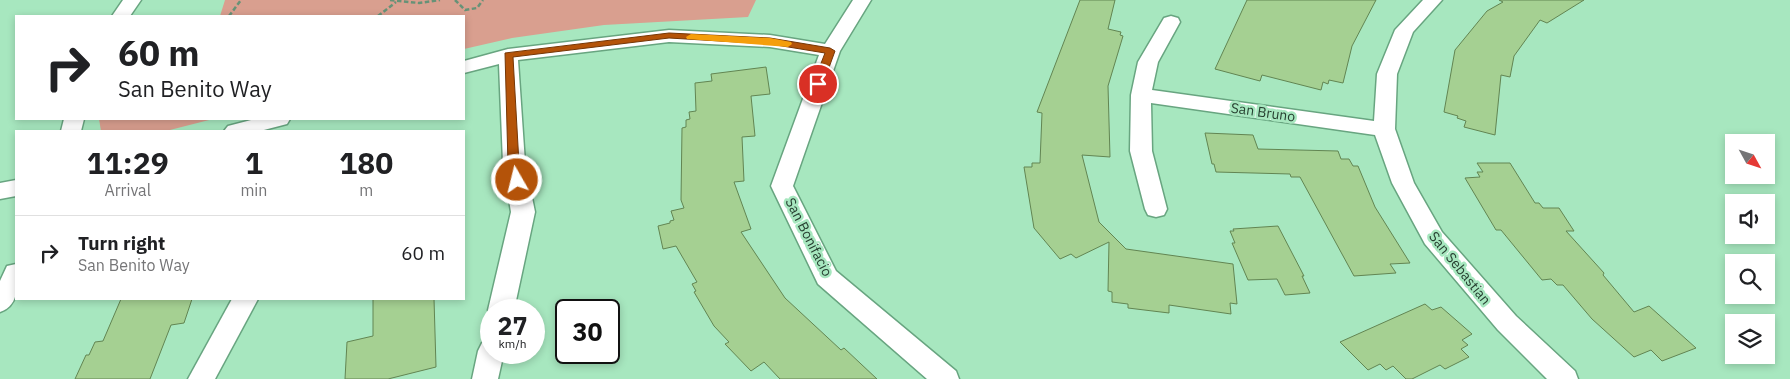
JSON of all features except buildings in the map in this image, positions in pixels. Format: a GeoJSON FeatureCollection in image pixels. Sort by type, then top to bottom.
{"type":"FeatureCollection","features":[{"type":"Feature","properties":{"kind":"street"},"geometry":{"type":"LineString","coordinates":[[123,15],[132,0]]}},
{"type":"Feature","properties":{"kind":"street","name":"San Bonifacio"},"geometry":{"type":"LineString","coordinates":[[862,0],[830,51],[782,186],[827,277],[946,379]]}},
{"type":"Feature","properties":{"kind":"street","name":"San Sebastian"},"geometry":{"type":"LineString","coordinates":[[1433,0],[1404,30],[1387,74],[1384,129],[1403,183],[1433,238],[1507,323],[1565,379]]}},
{"type":"Feature","properties":{"kind":"street"},"geometry":{"type":"LineString","coordinates":[[1156,209],[1141,150],[1141,95],[1148,62],[1171,22]]}},
{"type":"Feature","properties":{"kind":"street"},"geometry":{"type":"LineString","coordinates":[[465,67],[508,55],[669,36],[770,41],[830,51]]}},
{"type":"Feature","properties":{"kind":"street"},"geometry":{"type":"LineString","coordinates":[[504,299],[524,212],[514,164],[508,55]]}},
{"type":"Feature","properties":{"kind":"street","name":"San Bruno"},"geometry":{"type":"LineString","coordinates":[[1141,95],[1384,129]]}},
{"type":"Feature","properties":{"kind":"street"},"geometry":{"type":"LineString","coordinates":[[239,130],[276,120]]}},
{"type":"Feature","properties":{"kind":"street"},"geometry":{"type":"LineString","coordinates":[[0,191],[15,188]]}},
{"type":"Feature","properties":{"kind":"street"},"geometry":{"type":"LineString","coordinates":[[0,302],[7,293],[15,275]]}},
{"type":"Feature","properties":{"kind":"street"},"geometry":{"type":"LineString","coordinates":[[201,379],[244,300]]}},
{"type":"Feature","properties":{"kind":"street"},"geometry":{"type":"LineString","coordinates":[[485,379],[488,364]]}},
{"type":"Feature","properties":{"kind":"path"},"geometry":{"type":"LineString","coordinates":[[230,15],[241,0]]}},
{"type":"Feature","properties":{"kind":"path"},"geometry":{"type":"LineString","coordinates":[[390,0],[419,3],[440,0]]}},
{"type":"Feature","properties":{"kind":"path"},"geometry":{"type":"LineString","coordinates":[[454,0],[466,10],[477,8],[483,0]]}},
{"type":"Feature","properties":{"kind":"path"},"geometry":{"type":"LineString","coordinates":[[379,15],[396,2]]}},
{"type":"Feature","properties":{"kind":"shaded area"},"geometry":{"type":"Polygon","coordinates":[[[225,0],[756,0],[748,17],[604,25],[512,38],[465,49],[465,15],[220,15],[225,0]]]}},
{"type":"Feature","properties":{"kind":"shaded area"},"geometry":{"type":"Polygon","coordinates":[[[99,120],[209,120],[170,130],[101,130],[99,120]]]}},
{"type":"Feature","properties":{"kind":"slow traffic"},"geometry":{"type":"LineString","coordinates":[[691,37],[770,41],[788,44]]}},
{"type":"Feature","properties":{"kind":"route"},"geometry":{"type":"LineString","coordinates":[[517,180],[514,164],[508,55],[669,36],[770,41],[830,51],[818,84]]}}]}
